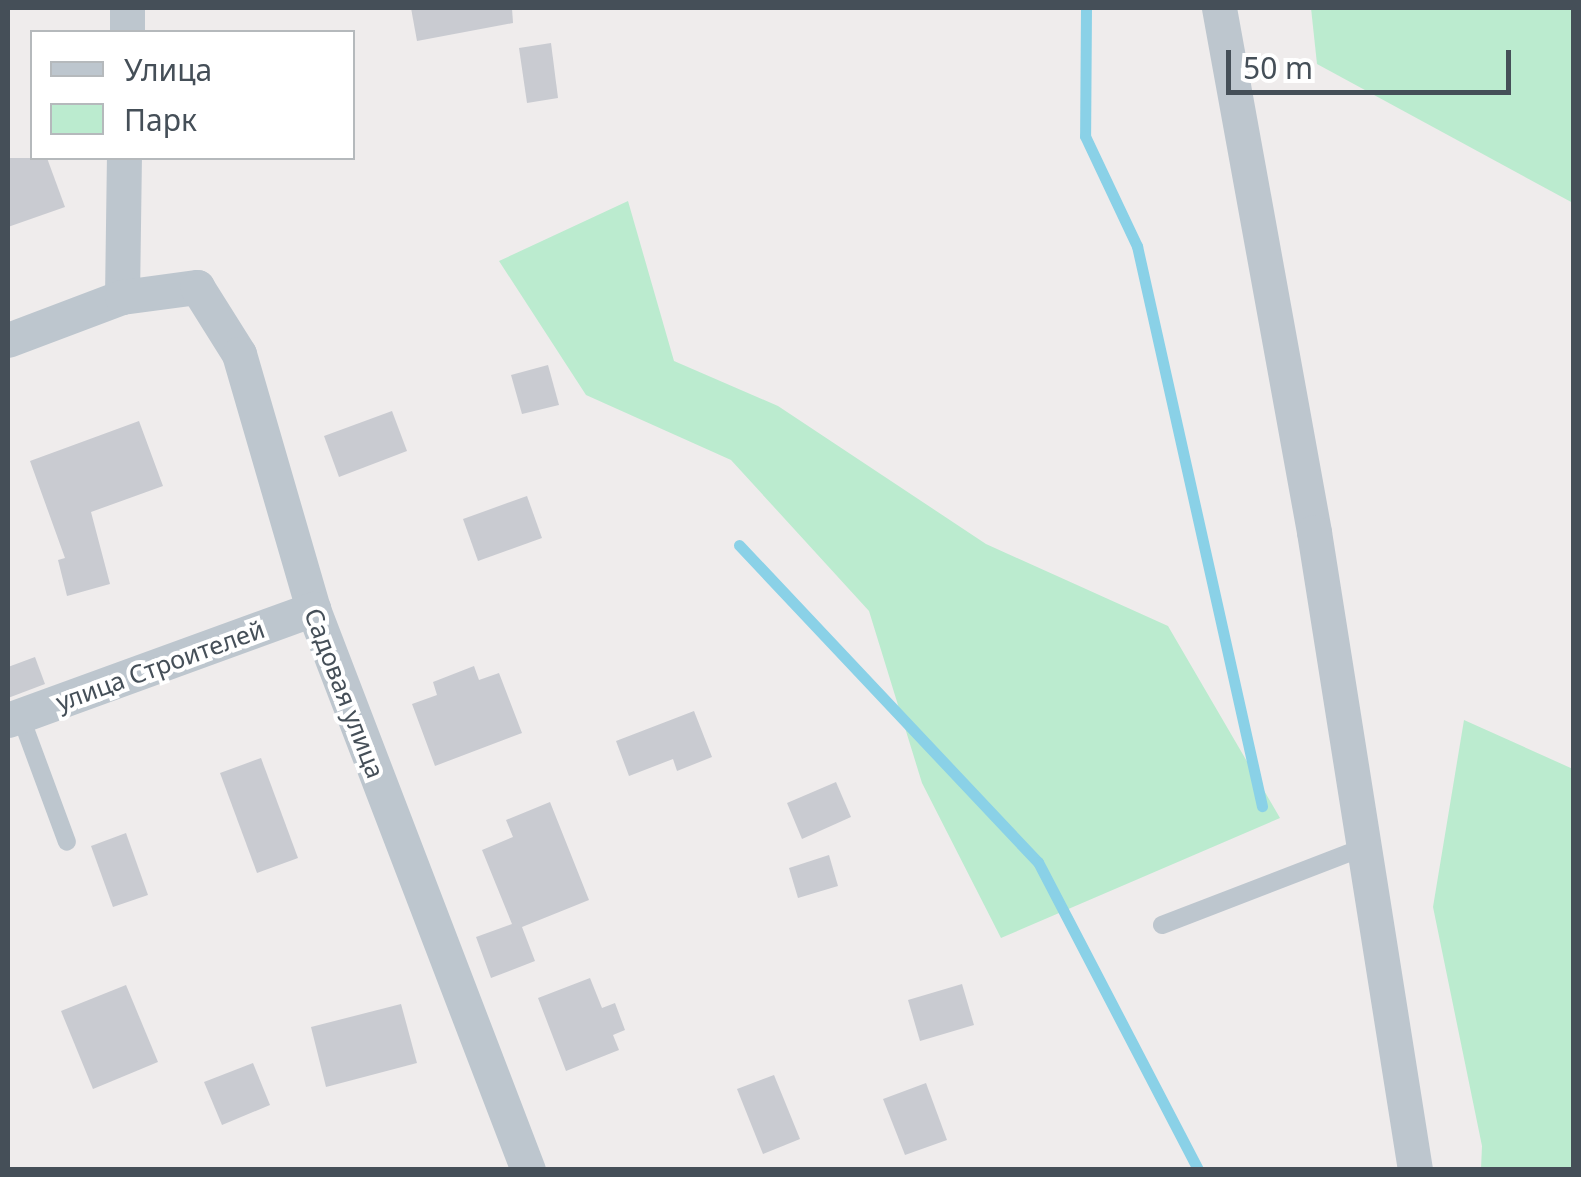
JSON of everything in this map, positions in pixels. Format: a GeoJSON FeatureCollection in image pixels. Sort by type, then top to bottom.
{"type":"FeatureCollection","features":[{"type":"Feature","properties":{"kind":"street"},"geometry":{"type":"LineString","coordinates":[[1219,8],[1314,532],[1360,849],[1415,1170]]}},
{"type":"Feature","properties":{"kind":"street"},"geometry":{"type":"LineString","coordinates":[[8,340],[122,297],[124,160]]}},
{"type":"Feature","properties":{"kind":"street","name":"Садовая улица"},"geometry":{"type":"LineString","coordinates":[[122,297],[197,288],[239,354],[313,610],[528,1170]]}},
{"type":"Feature","properties":{"kind":"street","name":"улица Строителей"},"geometry":{"type":"LineString","coordinates":[[14,718],[313,610]]}},
{"type":"Feature","properties":{"kind":"lane"},"geometry":{"type":"LineString","coordinates":[[14,718],[67,842]]}},
{"type":"Feature","properties":{"kind":"lane"},"geometry":{"type":"LineString","coordinates":[[1162,925],[1360,849]]}},
{"type":"Feature","properties":{"kind":"green space"},"geometry":{"type":"Polygon","coordinates":[[[1311,8],[1573,8],[1573,203],[1317,64],[1311,8]]]}},
{"type":"Feature","properties":{"kind":"green space"},"geometry":{"type":"Polygon","coordinates":[[[628,201],[674,361],[778,406],[986,544],[1168,626],[1280,818],[1001,938],[922,783],[869,611],[731,460],[586,395],[499,261],[628,201]]]}},
{"type":"Feature","properties":{"kind":"green space"},"geometry":{"type":"Polygon","coordinates":[[[1464,720],[1573,769],[1573,1169],[1481,1169],[1482,1146],[1433,907],[1464,720]]]}},
{"type":"Feature","properties":{"kind":"building"},"geometry":{"type":"Polygon","coordinates":[[[411,8],[512,8],[513,23],[417,41],[411,8]]]}},
{"type":"Feature","properties":{"kind":"building"},"geometry":{"type":"Polygon","coordinates":[[[551,43],[558,98],[527,103],[519,48],[551,43]]]}},
{"type":"Feature","properties":{"kind":"building"},"geometry":{"type":"Polygon","coordinates":[[[8,158],[48,160],[65,207],[8,227],[8,158]]]}},
{"type":"Feature","properties":{"kind":"building"},"geometry":{"type":"Polygon","coordinates":[[[548,365],[559,405],[522,414],[511,375],[548,365]]]}},
{"type":"Feature","properties":{"kind":"building"},"geometry":{"type":"Polygon","coordinates":[[[392,411],[407,451],[339,477],[324,436],[392,411]]]}},
{"type":"Feature","properties":{"kind":"building"},"geometry":{"type":"Polygon","coordinates":[[[139,421],[163,486],[91,512],[110,584],[67,596],[58,560],[65,558],[30,461],[139,421]]]}},
{"type":"Feature","properties":{"kind":"building"},"geometry":{"type":"Polygon","coordinates":[[[527,496],[542,538],[478,561],[463,519],[527,496]]]}},
{"type":"Feature","properties":{"kind":"building"},"geometry":{"type":"Polygon","coordinates":[[[35,657],[45,684],[8,698],[8,667],[35,657]]]}},
{"type":"Feature","properties":{"kind":"building"},"geometry":{"type":"Polygon","coordinates":[[[474,666],[479,680],[499,673],[522,733],[435,766],[412,704],[437,695],[433,682],[474,666]]]}},
{"type":"Feature","properties":{"kind":"building"},"geometry":{"type":"Polygon","coordinates":[[[694,711],[712,757],[677,771],[673,759],[629,776],[616,741],[694,711]]]}},
{"type":"Feature","properties":{"kind":"building"},"geometry":{"type":"Polygon","coordinates":[[[261,758],[298,858],[257,873],[220,773],[261,758]]]}},
{"type":"Feature","properties":{"kind":"building"},"geometry":{"type":"Polygon","coordinates":[[[836,782],[851,817],[802,839],[787,803],[836,782]]]}},
{"type":"Feature","properties":{"kind":"building"},"geometry":{"type":"Polygon","coordinates":[[[550,802],[589,900],[522,927],[535,961],[491,978],[476,937],[512,924],[482,850],[513,837],[506,820],[550,802]]]}},
{"type":"Feature","properties":{"kind":"building"},"geometry":{"type":"Polygon","coordinates":[[[126,833],[148,895],[113,907],[91,846],[126,833]]]}},
{"type":"Feature","properties":{"kind":"building"},"geometry":{"type":"Polygon","coordinates":[[[829,855],[838,886],[798,898],[789,868],[829,855]]]}},
{"type":"Feature","properties":{"kind":"building"},"geometry":{"type":"Polygon","coordinates":[[[590,978],[602,1008],[615,1003],[625,1030],[613,1035],[619,1050],[566,1071],[538,998],[590,978]]]}},
{"type":"Feature","properties":{"kind":"building"},"geometry":{"type":"Polygon","coordinates":[[[962,984],[974,1025],[920,1041],[908,1000],[962,984]]]}},
{"type":"Feature","properties":{"kind":"building"},"geometry":{"type":"Polygon","coordinates":[[[126,985],[158,1062],[93,1089],[61,1011],[126,985]]]}},
{"type":"Feature","properties":{"kind":"building"},"geometry":{"type":"Polygon","coordinates":[[[401,1004],[417,1063],[326,1087],[311,1027],[401,1004]]]}},
{"type":"Feature","properties":{"kind":"building"},"geometry":{"type":"Polygon","coordinates":[[[253,1063],[270,1105],[222,1125],[204,1082],[253,1063]]]}},
{"type":"Feature","properties":{"kind":"building"},"geometry":{"type":"Polygon","coordinates":[[[774,1075],[800,1139],[763,1154],[737,1089],[774,1075]]]}},
{"type":"Feature","properties":{"kind":"building"},"geometry":{"type":"Polygon","coordinates":[[[926,1083],[947,1140],[905,1155],[883,1099],[926,1083]]]}},
{"type":"Feature","properties":{"kind":"waterway"},"geometry":{"type":"LineString","coordinates":[[1086,8],[1085,136],[1137,246],[1262,806]]}},
{"type":"Feature","properties":{"kind":"waterway"},"geometry":{"type":"LineString","coordinates":[[739,545],[1038,862],[1198,1170]]}}]}
